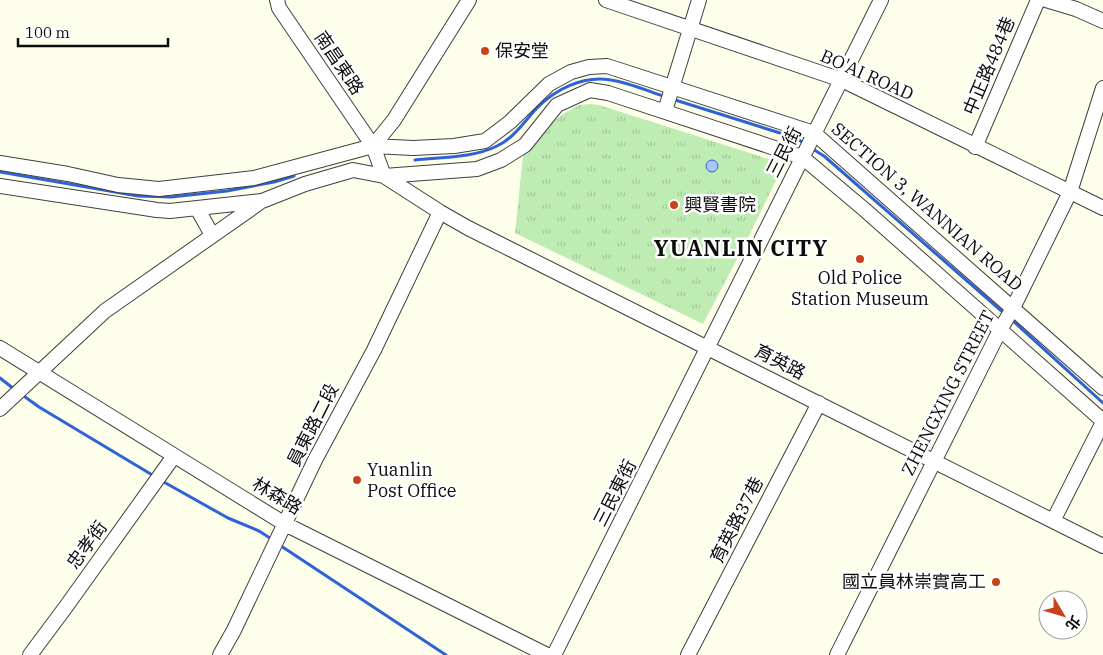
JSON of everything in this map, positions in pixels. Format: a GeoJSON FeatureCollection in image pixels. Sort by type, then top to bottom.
{"type":"FeatureCollection","features":[{"type":"Feature","properties":{"kind":"street"},"geometry":{"type":"LineString","coordinates":[[373,146],[394,120],[469,0]]}},
{"type":"Feature","properties":{"kind":"street","name":"BO'AI ROAD"},"geometry":{"type":"LineString","coordinates":[[606,0],[842,80],[975,147],[1103,208]]}},
{"type":"Feature","properties":{"kind":"street"},"geometry":{"type":"LineString","coordinates":[[665,111],[699,0]]}},
{"type":"Feature","properties":{"kind":"street","name":"三民街"},"geometry":{"type":"LineString","coordinates":[[708,347],[881,0]]}},
{"type":"Feature","properties":{"kind":"street","name":"中正路484巷"},"geometry":{"type":"LineString","coordinates":[[975,147],[1038,0]]}},
{"type":"Feature","properties":{"kind":"street"},"geometry":{"type":"LineString","coordinates":[[1046,0],[1079,5],[1103,21]]}},
{"type":"Feature","properties":{"kind":"street","name":"南昌東路"},"geometry":{"type":"LineString","coordinates":[[280,3],[373,146],[384,176]]}},
{"type":"Feature","properties":{"kind":"street","name":"SECTION 3, WANNIAN ROAD"},"geometry":{"type":"LineString","coordinates":[[0,163],[68,174],[118,185],[165,188],[254,178],[373,146],[413,148],[485,142],[510,122],[549,84],[571,72],[589,67],[607,66],[814,133],[1103,388]]}},
{"type":"Feature","properties":{"kind":"street","name":"ZHENGXING STREET"},"geometry":{"type":"LineString","coordinates":[[837,655],[1070,192],[1103,88]]}},
{"type":"Feature","properties":{"kind":"street"},"geometry":{"type":"LineString","coordinates":[[0,409],[105,311],[262,201],[305,184],[353,170],[384,176],[476,169],[500,160],[525,145],[557,105],[590,90],[608,93],[665,111],[802,157],[865,210],[1103,422],[1053,521]]}},
{"type":"Feature","properties":{"kind":"street","name":"育英路"},"geometry":{"type":"LineString","coordinates":[[384,176],[468,228],[1103,546]]}},
{"type":"Feature","properties":{"kind":"street"},"geometry":{"type":"LineString","coordinates":[[0,186],[157,210],[198,208],[262,201]]}},
{"type":"Feature","properties":{"kind":"street"},"geometry":{"type":"LineString","coordinates":[[198,208],[212,235]]}},
{"type":"Feature","properties":{"kind":"street","name":"員東路二段"},"geometry":{"type":"LineString","coordinates":[[220,655],[234,630],[315,460],[378,341],[440,212]]}},
{"type":"Feature","properties":{"kind":"street","name":"三民東街"},"geometry":{"type":"LineString","coordinates":[[554,655],[708,347]]}},
{"type":"Feature","properties":{"kind":"street","name":"林森路"},"geometry":{"type":"LineString","coordinates":[[0,348],[284,524],[547,655]]}},
{"type":"Feature","properties":{"kind":"street","name":"育英路37巷"},"geometry":{"type":"LineString","coordinates":[[688,655],[819,403]]}},
{"type":"Feature","properties":{"kind":"street","name":"忠孝街"},"geometry":{"type":"LineString","coordinates":[[30,655],[174,456]]}},
{"type":"Feature","properties":{"kind":"green space"},"geometry":{"type":"Polygon","coordinates":[[[579,105],[599,105],[784,164],[703,324],[515,233],[523,156],[553,122],[563,114],[579,105]]]}},
{"type":"Feature","properties":{"kind":"water"},"geometry":{"type":"Polygon","coordinates":[[[712,160],[718,166],[712,172],[706,166],[712,160]]]}},
{"type":"Feature","properties":{"kind":"waterway"},"geometry":{"type":"LineString","coordinates":[[415,160],[468,155],[497,146],[514,134],[536,109],[552,95],[580,82],[601,79],[611,80],[666,97]]}},
{"type":"Feature","properties":{"kind":"waterway"},"geometry":{"type":"LineString","coordinates":[[672,99],[796,138],[805,144]]}},
{"type":"Feature","properties":{"kind":"waterway"},"geometry":{"type":"LineString","coordinates":[[811,148],[824,156],[1005,314]]}},
{"type":"Feature","properties":{"kind":"waterway"},"geometry":{"type":"LineString","coordinates":[[0,172],[138,196],[171,197],[227,191],[294,176]]}},
{"type":"Feature","properties":{"kind":"waterway"},"geometry":{"type":"LineString","coordinates":[[1012,320],[1103,403]]}},
{"type":"Feature","properties":{"kind":"waterway"},"geometry":{"type":"LineString","coordinates":[[0,378],[14,389]]}},
{"type":"Feature","properties":{"kind":"waterway"},"geometry":{"type":"LineString","coordinates":[[21,394],[39,407],[154,476]]}},
{"type":"Feature","properties":{"kind":"waterway"},"geometry":{"type":"LineString","coordinates":[[162,481],[228,518],[259,531],[273,540]]}},
{"type":"Feature","properties":{"kind":"waterway"},"geometry":{"type":"LineString","coordinates":[[278,544],[446,655]]}},
{"type":"Feature","properties":{"kind":"place","name":"保安堂"},"geometry":{"type":"Point","coordinates":[485,51]}},
{"type":"Feature","properties":{"kind":"place","name":"興賢書院"},"geometry":{"type":"Point","coordinates":[674,205]}},
{"type":"Feature","properties":{"kind":"place","name":"Old Police Station Museum"},"geometry":{"type":"Point","coordinates":[860,259]}},
{"type":"Feature","properties":{"kind":"place","name":"Yuanlin Post Office"},"geometry":{"type":"Point","coordinates":[357,480]}},
{"type":"Feature","properties":{"kind":"place","name":"國立員林崇實高工"},"geometry":{"type":"Point","coordinates":[996,582]}},
{"type":"Feature","properties":{"kind":"district","name":"YUANLIN CITY"},"geometry":{"type":"Point","coordinates":[741,248]}}]}
